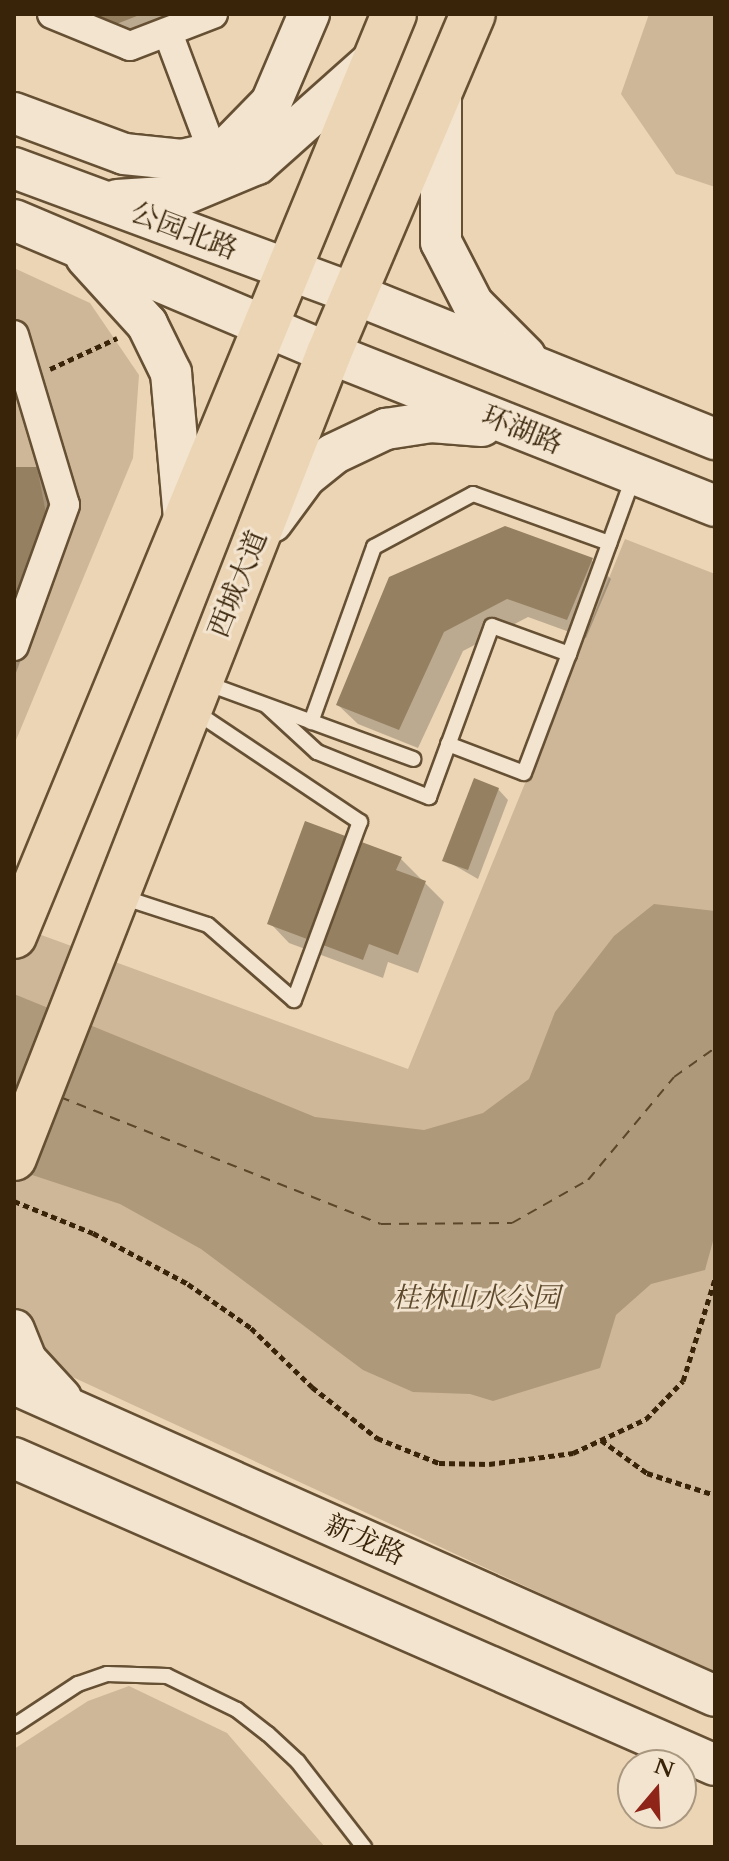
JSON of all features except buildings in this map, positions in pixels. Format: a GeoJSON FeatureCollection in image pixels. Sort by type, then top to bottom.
{"type":"FeatureCollection","features":[{"type":"Feature","properties":{"kind":"highway"},"geometry":{"type":"LineString","coordinates":[[20,922],[264,322],[394,14]]}},
{"type":"Feature","properties":{"kind":"highway","name":"西城大道"},"geometry":{"type":"LineString","coordinates":[[14,1158],[114,894],[329,353],[473,14]]}},
{"type":"Feature","properties":{"kind":"main road"},"geometry":{"type":"LineString","coordinates":[[14,113],[124,154],[182,160],[225,150],[271,103],[309,14]]}},
{"type":"Feature","properties":{"kind":"main road"},"geometry":{"type":"LineString","coordinates":[[102,200],[180,196],[257,164],[375,59]]}},
{"type":"Feature","properties":{"kind":"main road"},"geometry":{"type":"LineString","coordinates":[[442,88],[441,242],[473,304],[536,367]]}},
{"type":"Feature","properties":{"kind":"main road","name":"公园北路"},"geometry":{"type":"LineString","coordinates":[[14,168],[354,294]]}},
{"type":"Feature","properties":{"kind":"main road","name":"公园北路"},"geometry":{"type":"LineString","coordinates":[[14,220],[81,251],[264,322],[329,353]]}},
{"type":"Feature","properties":{"kind":"main road"},"geometry":{"type":"LineString","coordinates":[[81,251],[147,324],[171,373],[184,519]]}},
{"type":"Feature","properties":{"kind":"main road"},"geometry":{"type":"LineString","coordinates":[[354,294],[715,439]]}},
{"type":"Feature","properties":{"kind":"main road","name":"环湖路"},"geometry":{"type":"LineString","coordinates":[[329,353],[715,506]]}},
{"type":"Feature","properties":{"kind":"main road"},"geometry":{"type":"LineString","coordinates":[[251,551],[305,477],[333,454],[386,429],[431,422],[519,429]]}},
{"type":"Feature","properties":{"kind":"main road"},"geometry":{"type":"LineString","coordinates":[[14,1330],[26,1360],[72,1409]]}},
{"type":"Feature","properties":{"kind":"main road","name":"新龙路"},"geometry":{"type":"LineString","coordinates":[[14,1384],[715,1696]]}},
{"type":"Feature","properties":{"kind":"main road"},"geometry":{"type":"LineString","coordinates":[[25,1466],[715,1765]]}},
{"type":"Feature","properties":{"kind":"street"},"geometry":{"type":"LineString","coordinates":[[52,14],[130,46],[213,14]]}},
{"type":"Feature","properties":{"kind":"street"},"geometry":{"type":"LineString","coordinates":[[168,33],[213,153]]}},
{"type":"Feature","properties":{"kind":"street"},"geometry":{"type":"LineString","coordinates":[[14,335],[65,505],[14,646]]}},
{"type":"Feature","properties":{"kind":"lane"},"geometry":{"type":"LineString","coordinates":[[448,744],[524,773],[635,474]]}},
{"type":"Feature","properties":{"kind":"lane"},"geometry":{"type":"LineString","coordinates":[[311,722],[374,547],[473,494],[609,543]]}},
{"type":"Feature","properties":{"kind":"lane"},"geometry":{"type":"LineString","coordinates":[[267,706],[317,752],[429,797],[492,626],[569,654]]}},
{"type":"Feature","properties":{"kind":"lane"},"geometry":{"type":"LineString","coordinates":[[194,694],[267,706],[413,759]]}},
{"type":"Feature","properties":{"kind":"lane"},"geometry":{"type":"LineString","coordinates":[[114,894],[208,925],[294,1000],[360,822],[194,694]]}},
{"type":"Feature","properties":{"kind":"lane"},"geometry":{"type":"LineString","coordinates":[[14,1726],[78,1684],[107,1674],[167,1676],[237,1710],[268,1734],[298,1762],[364,1847]]}},
{"type":"Feature","properties":{"kind":"path"},"geometry":{"type":"LineString","coordinates":[[27,380],[147,324]]}},
{"type":"Feature","properties":{"kind":"path"},"geometry":{"type":"LineString","coordinates":[[14,1201],[93,1233],[188,1284],[251,1328],[312,1387],[377,1438],[439,1463],[489,1464],[573,1453],[646,1419],[683,1381],[715,1279]]}},
{"type":"Feature","properties":{"kind":"path"},"geometry":{"type":"LineString","coordinates":[[601,1440],[647,1473],[715,1495]]}},
{"type":"Feature","properties":{"kind":"green space"},"geometry":{"type":"Polygon","coordinates":[[[649,14],[715,14],[715,187],[676,174],[621,94],[649,14]]]}},
{"type":"Feature","properties":{"kind":"green space"},"geometry":{"type":"Polygon","coordinates":[[[14,268],[90,303],[139,375],[133,458],[14,745],[14,268]]]}},
{"type":"Feature","properties":{"kind":"green space","name":"桂林山水公园"},"geometry":{"type":"Polygon","coordinates":[[[625,539],[715,574],[715,1674],[14,1350],[14,925],[408,1069],[625,539]]]}},
{"type":"Feature","properties":{"kind":"green space"},"geometry":{"type":"Polygon","coordinates":[[[129,1686],[227,1733],[325,1847],[14,1847],[14,1749],[88,1701],[129,1686]]]}},
{"type":"Feature","properties":{"kind":"shaded area"},"geometry":{"type":"Polygon","coordinates":[[[654,904],[715,911],[715,1234],[705,1270],[651,1284],[616,1315],[600,1368],[493,1401],[470,1394],[413,1392],[363,1370],[201,1249],[120,1204],[14,1169],[14,994],[315,1117],[424,1130],[483,1113],[529,1079],[555,1012],[614,936],[654,904]]]}},
{"type":"Feature","properties":{"kind":"ferry route"},"geometry":{"type":"LineString","coordinates":[[60,1097],[381,1224],[512,1223],[588,1180],[674,1077],[715,1048]]}}]}
